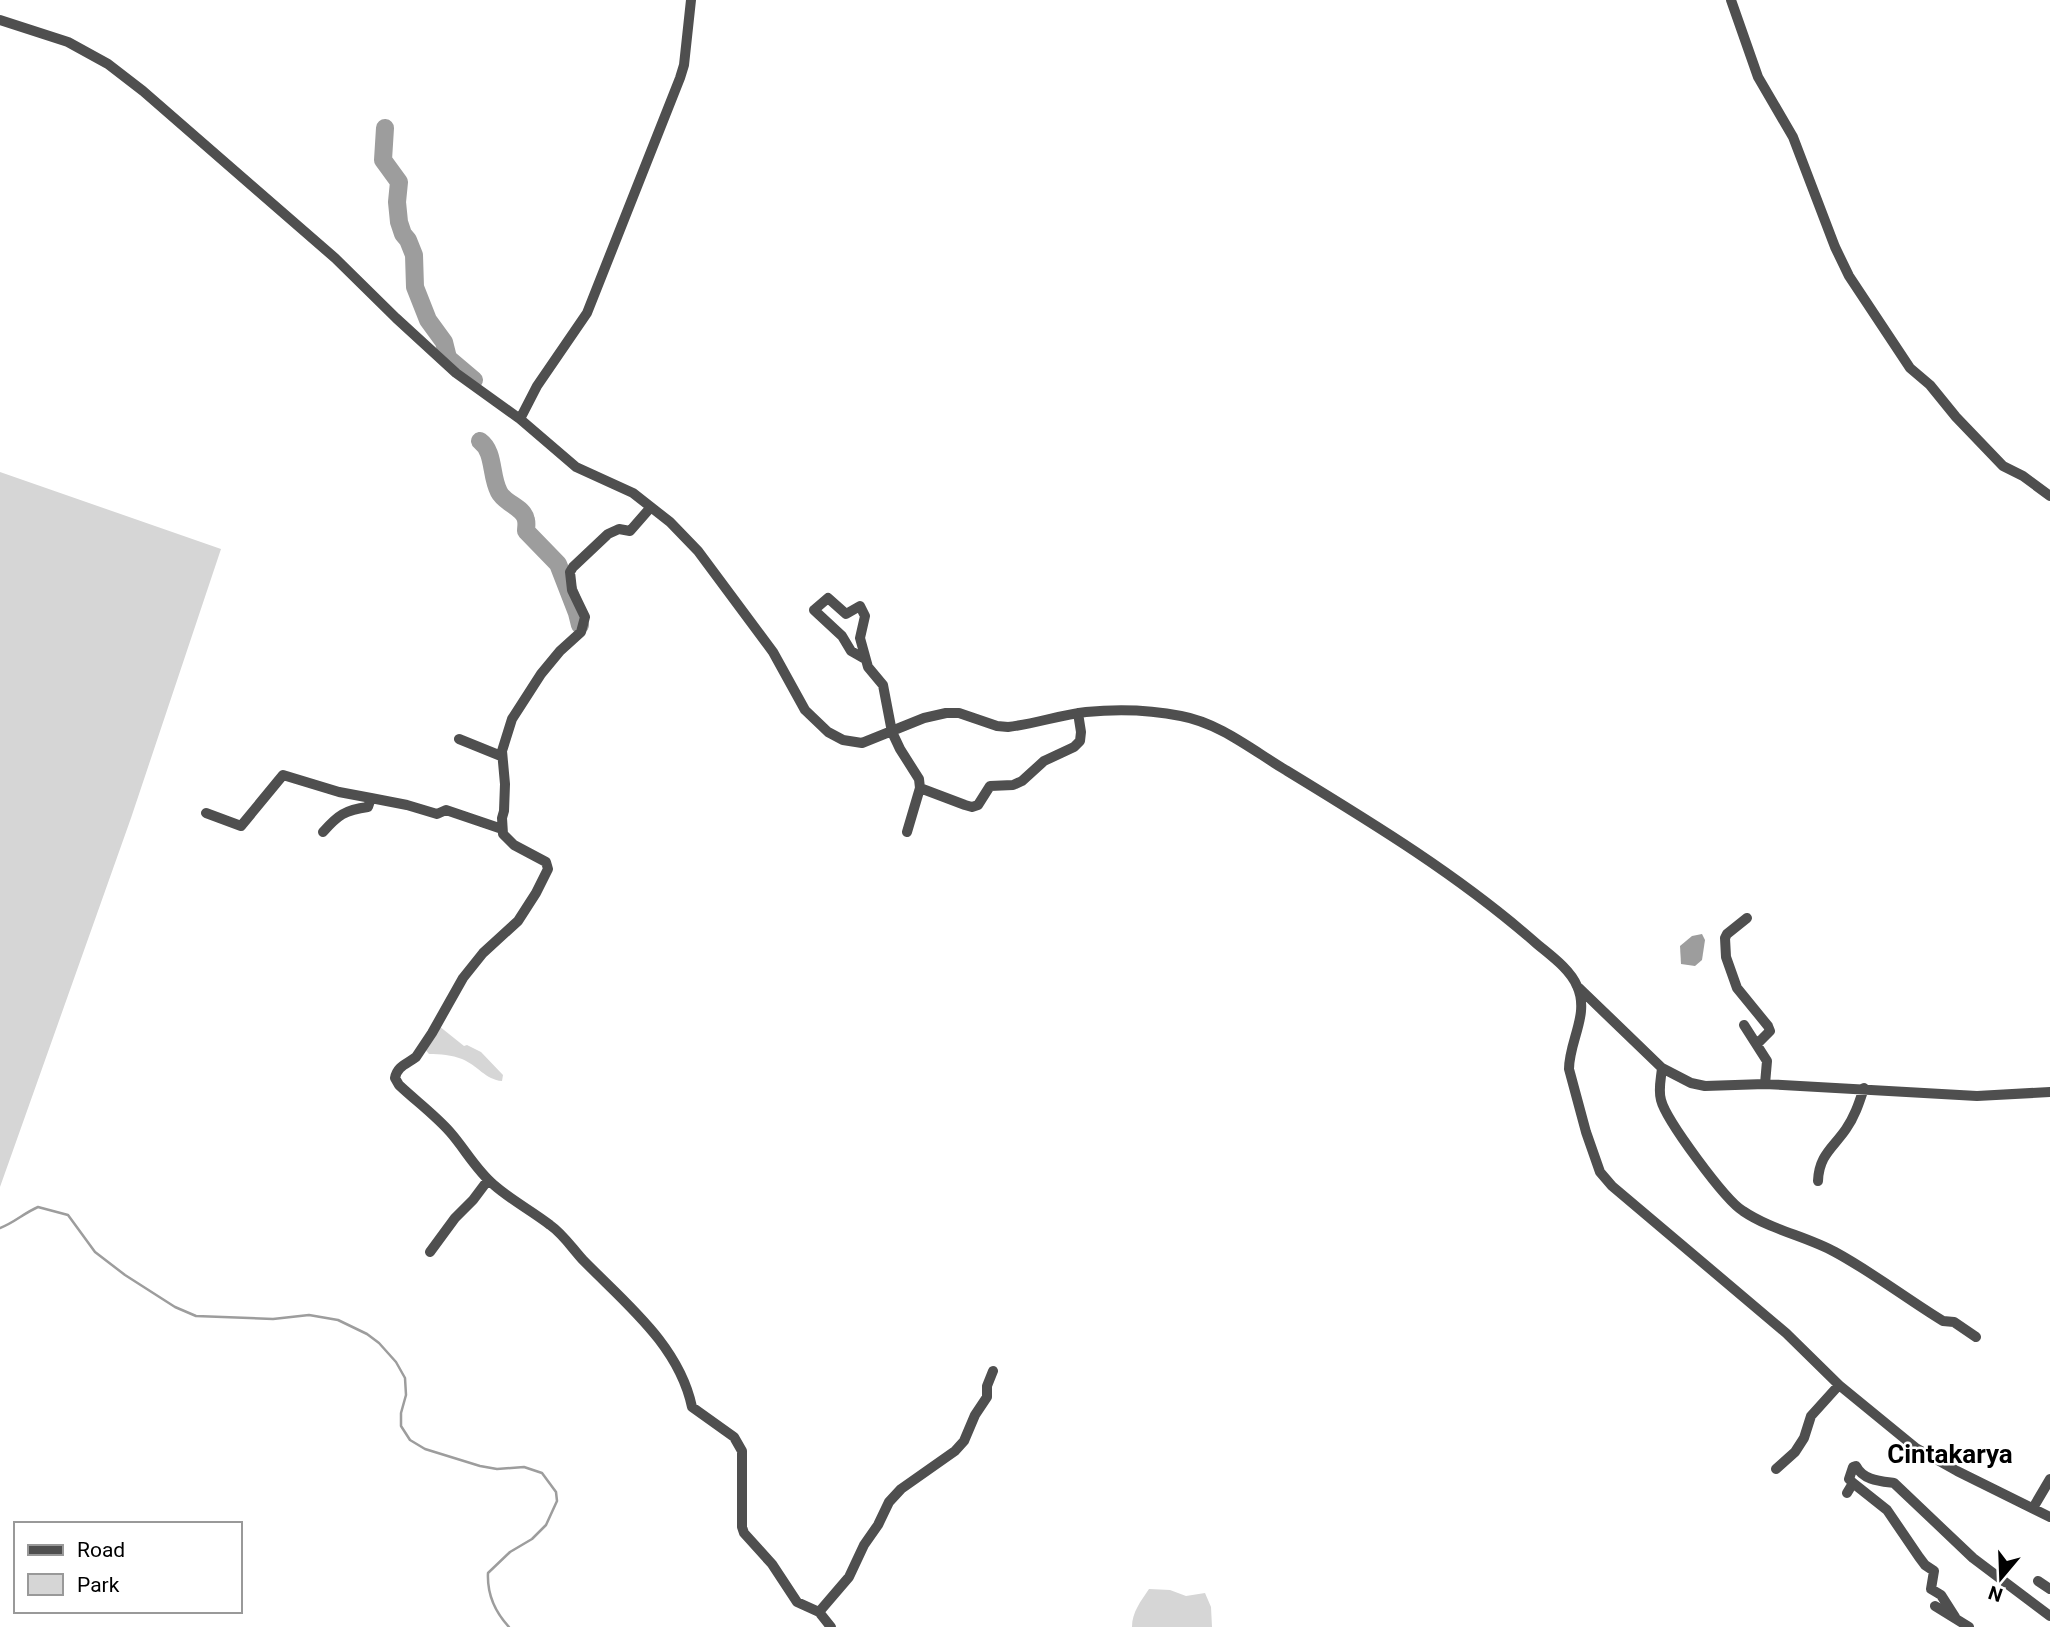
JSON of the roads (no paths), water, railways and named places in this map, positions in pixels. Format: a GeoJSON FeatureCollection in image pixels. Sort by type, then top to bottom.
{"type":"FeatureCollection","features":[{"type":"Feature","properties":{"kind":"street"},"geometry":{"type":"LineString","coordinates":[[520,419],[537,386],[587,313],[680,78],[684,65],[691,0]]}},
{"type":"Feature","properties":{"kind":"street"},"geometry":{"type":"LineString","coordinates":[[1731,0],[1758,77],[1793,137],[1835,247],[1849,276],[1910,368],[1930,385],[2003,466],[2023,475],[2050,496]]}},
{"type":"Feature","properties":{"kind":"street"},"geometry":{"type":"LineString","coordinates":[[0,20],[68,42],[113,68],[335,258],[456,373],[520,419],[576,467],[633,494],[670,522],[698,551],[773,652],[805,710],[836,737],[862,743],[924,718],[946,713],[971,716],[997,726],[1008,727],[1078,713],[1135,711],[1196,719],[1228,733],[1351,809],[1499,912],[1550,955],[1577,986],[1662,1068],[1674,1076],[1698,1085],[1765,1084],[1977,1096],[2050,1092]]}},
{"type":"Feature","properties":{"kind":"street"},"geometry":{"type":"LineString","coordinates":[[651,507],[630,531],[619,529],[608,534],[573,567],[570,572],[572,590],[585,617],[581,632],[560,651],[541,674],[512,719],[505,737],[501,756],[505,784],[502,829],[506,839],[546,862],[548,869],[525,912],[470,969],[416,1057],[403,1065],[396,1076],[399,1085],[452,1134],[488,1180],[557,1230],[662,1342],[680,1371],[692,1406],[734,1437],[743,1451],[744,1533],[772,1564],[797,1602],[819,1612],[831,1627]]}},
{"type":"Feature","properties":{"kind":"street"},"geometry":{"type":"LineString","coordinates":[[865,659],[851,651],[842,636],[814,610],[828,598],[846,614],[860,606],[865,616],[860,638],[865,659],[868,668],[883,685],[892,732],[919,779],[920,788],[907,832]]}},
{"type":"Feature","properties":{"kind":"street"},"geometry":{"type":"LineString","coordinates":[[920,788],[965,805],[978,805],[990,786],[1013,785],[1022,781],[1044,761],[1074,747],[1080,741],[1078,713]]}},
{"type":"Feature","properties":{"kind":"street"},"geometry":{"type":"LineString","coordinates":[[459,739],[501,756]]}},
{"type":"Feature","properties":{"kind":"street"},"geometry":{"type":"LineString","coordinates":[[206,813],[241,826],[283,775],[339,792],[407,805],[437,814],[446,810],[502,829]]}},
{"type":"Feature","properties":{"kind":"street"},"geometry":{"type":"LineString","coordinates":[[323,831],[337,817],[351,809],[368,807],[371,798]]}},
{"type":"Feature","properties":{"kind":"street"},"geometry":{"type":"LineString","coordinates":[[1747,918],[1727,934],[1726,957],[1742,998],[1770,1031],[1757,1044]]}},
{"type":"Feature","properties":{"kind":"street"},"geometry":{"type":"LineString","coordinates":[[1577,986],[1581,1007],[1569,1069],[1586,1132],[1600,1172],[1605,1178],[1786,1333],[1839,1385],[1916,1448],[2050,1517]]}},
{"type":"Feature","properties":{"kind":"street"},"geometry":{"type":"LineString","coordinates":[[1744,1025],[1767,1061],[1765,1084]]}},
{"type":"Feature","properties":{"kind":"street"},"geometry":{"type":"LineString","coordinates":[[1662,1068],[1660,1092],[1664,1108],[1716,1184],[1733,1204],[1773,1227],[1835,1252],[1943,1321],[1954,1322],[1976,1337]]}},
{"type":"Feature","properties":{"kind":"street"},"geometry":{"type":"LineString","coordinates":[[1818,1181],[1822,1160],[1846,1130],[1857,1110],[1864,1088]]}},
{"type":"Feature","properties":{"kind":"street"},"geometry":{"type":"LineString","coordinates":[[430,1252],[488,1180]]}},
{"type":"Feature","properties":{"kind":"street"},"geometry":{"type":"LineString","coordinates":[[819,1612],[849,1577],[889,1502],[901,1489],[955,1451],[964,1441],[987,1396],[987,1386],[993,1371]]}},
{"type":"Feature","properties":{"kind":"street"},"geometry":{"type":"LineString","coordinates":[[1776,1469],[1796,1452],[1811,1416],[1839,1385]]}},
{"type":"Feature","properties":{"kind":"street"},"geometry":{"type":"LineString","coordinates":[[1955,1617],[1941,1595],[1931,1589],[1934,1571],[1925,1565],[1887,1510],[1850,1488],[1849,1479],[1853,1467],[1856,1466],[1864,1476],[1894,1482],[1973,1558],[2050,1616]]}},
{"type":"Feature","properties":{"kind":"street"},"geometry":{"type":"LineString","coordinates":[[2033,1508],[2050,1479]]}},
{"type":"Feature","properties":{"kind":"street"},"geometry":{"type":"LineString","coordinates":[[2038,1581],[2050,1589]]}},
{"type":"Feature","properties":{"kind":"street"},"geometry":{"type":"LineString","coordinates":[[1935,1606],[1969,1627]]}},
{"type":"Feature","properties":{"kind":"waterway"},"geometry":{"type":"LineString","coordinates":[[385,128],[383,160],[399,182],[399,222],[414,255],[415,287],[428,320],[444,342],[448,358],[474,380]]}},
{"type":"Feature","properties":{"kind":"waterway"},"geometry":{"type":"LineString","coordinates":[[480,441],[488,451],[499,492],[522,512],[526,520],[526,531],[558,564],[580,625]]}},
{"type":"Feature","properties":{"kind":"waterway"},"geometry":{"type":"LineString","coordinates":[[0,1228],[38,1207],[68,1215],[95,1252],[175,1307],[196,1316],[273,1319],[309,1315],[338,1320],[379,1343],[396,1362],[405,1378],[406,1395],[401,1426],[410,1440],[425,1449],[480,1466],[497,1469],[524,1467],[542,1473],[556,1492],[557,1501],[546,1525],[532,1539],[510,1552],[488,1573],[493,1602],[509,1627]]}},
{"type":"Feature","properties":{"kind":"district","name":"Cintakarya"},"geometry":{"type":"Point","coordinates":[1950,1454]}}]}
